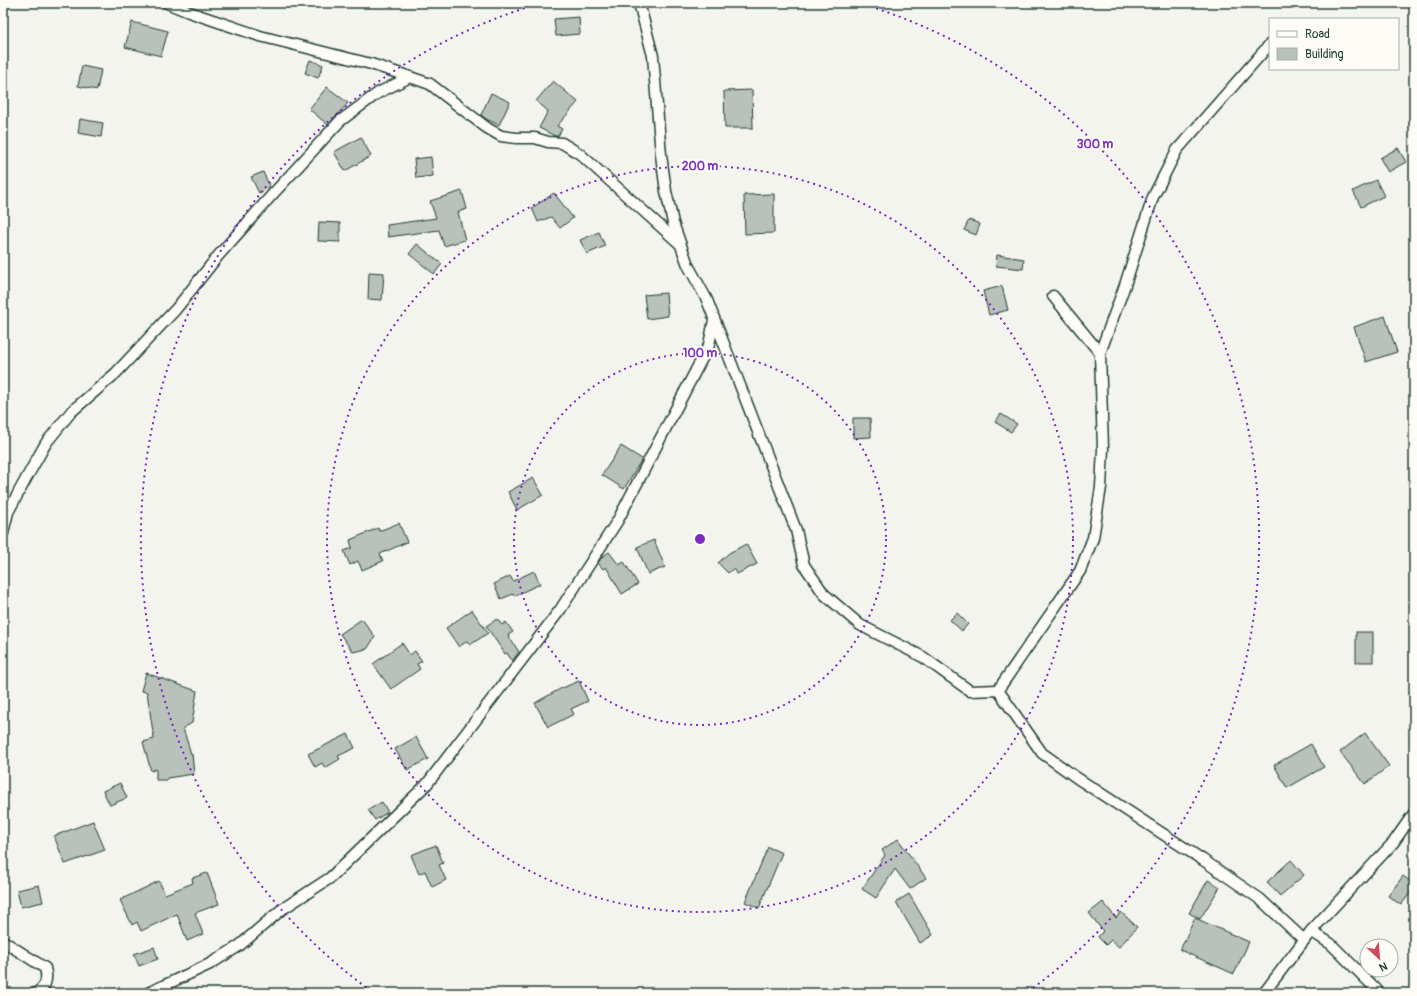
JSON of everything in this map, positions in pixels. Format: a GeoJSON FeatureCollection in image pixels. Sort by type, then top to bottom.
{"type":"FeatureCollection","features":[{"type":"Feature","properties":{"kind":"street"},"geometry":{"type":"LineString","coordinates":[[167,3],[260,36],[371,64],[430,84],[487,128],[501,136],[535,138],[548,142],[562,143],[580,154],[679,243]]}},
{"type":"Feature","properties":{"kind":"street"},"geometry":{"type":"LineString","coordinates":[[639,3],[653,56],[660,147],[666,191],[673,223],[688,265],[707,300],[796,530],[804,565],[824,594],[860,625],[923,657],[970,691],[998,690]]}},
{"type":"Feature","properties":{"kind":"street"},"geometry":{"type":"LineString","coordinates":[[998,690],[1080,571],[1093,538],[1101,486],[1103,449],[1100,353],[1125,285],[1153,197],[1177,150],[1269,45]]}},
{"type":"Feature","properties":{"kind":"street"},"geometry":{"type":"LineString","coordinates":[[3,533],[8,512],[46,443],[71,412],[116,373],[176,309],[218,256],[340,121],[378,93],[410,77]]}},
{"type":"Feature","properties":{"kind":"street"},"geometry":{"type":"LineString","coordinates":[[1053,296],[1100,353]]}},
{"type":"Feature","properties":{"kind":"street"},"geometry":{"type":"LineString","coordinates":[[148,993],[210,964],[239,946],[281,910],[330,878],[427,784],[560,610],[618,520],[710,346],[714,318]]}},
{"type":"Feature","properties":{"kind":"street"},"geometry":{"type":"LineString","coordinates":[[998,690],[1042,753],[1077,778],[1203,860],[1260,900],[1304,940]]}},
{"type":"Feature","properties":{"kind":"street"},"geometry":{"type":"LineString","coordinates":[[1264,993],[1311,931],[1392,843],[1414,813]]}},
{"type":"Feature","properties":{"kind":"street"},"geometry":{"type":"LineString","coordinates":[[1311,931],[1331,944],[1378,993]]}},
{"type":"Feature","properties":{"kind":"street"},"geometry":{"type":"LineString","coordinates":[[3,941],[45,968],[48,976],[45,985],[36,993]]}},
{"type":"Feature","properties":{"kind":"building"},"geometry":{"type":"Polygon","coordinates":[[[579,17],[580,34],[556,36],[554,19],[579,17]]]}},
{"type":"Feature","properties":{"kind":"building"},"geometry":{"type":"Polygon","coordinates":[[[132,22],[168,31],[161,56],[125,47],[132,22]]]}},
{"type":"Feature","properties":{"kind":"building"},"geometry":{"type":"Polygon","coordinates":[[[310,60],[323,65],[318,78],[305,73],[310,60]]]}},
{"type":"Feature","properties":{"kind":"building"},"geometry":{"type":"Polygon","coordinates":[[[82,66],[101,70],[97,90],[78,86],[82,66]]]}},
{"type":"Feature","properties":{"kind":"building"},"geometry":{"type":"Polygon","coordinates":[[[553,81],[578,102],[557,126],[562,129],[558,136],[539,128],[548,111],[536,101],[553,81]]]}},
{"type":"Feature","properties":{"kind":"building"},"geometry":{"type":"Polygon","coordinates":[[[327,87],[348,103],[328,125],[309,109],[327,87]]]}},
{"type":"Feature","properties":{"kind":"building"},"geometry":{"type":"Polygon","coordinates":[[[752,90],[753,128],[725,128],[724,91],[752,90]]]}},
{"type":"Feature","properties":{"kind":"building"},"geometry":{"type":"Polygon","coordinates":[[[491,93],[510,102],[499,125],[481,115],[491,93]]]}},
{"type":"Feature","properties":{"kind":"building"},"geometry":{"type":"Polygon","coordinates":[[[80,119],[103,123],[101,137],[78,133],[80,119]]]}},
{"type":"Feature","properties":{"kind":"building"},"geometry":{"type":"Polygon","coordinates":[[[361,137],[371,156],[345,171],[334,152],[361,137]]]}},
{"type":"Feature","properties":{"kind":"building"},"geometry":{"type":"Polygon","coordinates":[[[1398,148],[1406,162],[1388,172],[1380,158],[1398,148]]]}},
{"type":"Feature","properties":{"kind":"building"},"geometry":{"type":"Polygon","coordinates":[[[431,157],[433,176],[416,178],[414,159],[431,157]]]}},
{"type":"Feature","properties":{"kind":"building"},"geometry":{"type":"Polygon","coordinates":[[[263,172],[270,187],[259,193],[251,177],[263,172]]]}},
{"type":"Feature","properties":{"kind":"building"},"geometry":{"type":"Polygon","coordinates":[[[1376,180],[1384,196],[1361,207],[1353,191],[1376,180]]]}},
{"type":"Feature","properties":{"kind":"building"},"geometry":{"type":"Polygon","coordinates":[[[462,191],[467,209],[458,212],[465,240],[444,246],[439,230],[388,237],[387,225],[436,218],[430,201],[462,191]]]}},
{"type":"Feature","properties":{"kind":"building"},"geometry":{"type":"Polygon","coordinates":[[[554,193],[573,218],[560,228],[551,217],[538,222],[532,208],[554,193]]]}},
{"type":"Feature","properties":{"kind":"building"},"geometry":{"type":"Polygon","coordinates":[[[774,194],[774,233],[745,234],[744,195],[774,194]]]}},
{"type":"Feature","properties":{"kind":"building"},"geometry":{"type":"Polygon","coordinates":[[[969,220],[980,224],[976,235],[964,230],[969,220]]]}},
{"type":"Feature","properties":{"kind":"building"},"geometry":{"type":"Polygon","coordinates":[[[319,222],[340,223],[340,242],[318,241],[319,222]]]}},
{"type":"Feature","properties":{"kind":"building"},"geometry":{"type":"Polygon","coordinates":[[[599,232],[605,246],[587,254],[580,240],[599,232]]]}},
{"type":"Feature","properties":{"kind":"building"},"geometry":{"type":"Polygon","coordinates":[[[417,244],[442,264],[434,274],[409,254],[417,244]]]}},
{"type":"Feature","properties":{"kind":"building"},"geometry":{"type":"Polygon","coordinates":[[[997,255],[1024,259],[1023,269],[996,266],[997,255]]]}},
{"type":"Feature","properties":{"kind":"building"},"geometry":{"type":"Polygon","coordinates":[[[369,272],[384,273],[382,300],[368,299],[369,272]]]}},
{"type":"Feature","properties":{"kind":"building"},"geometry":{"type":"Polygon","coordinates":[[[1002,286],[1008,310],[989,315],[983,291],[1002,286]]]}},
{"type":"Feature","properties":{"kind":"building"},"geometry":{"type":"Polygon","coordinates":[[[666,293],[668,316],[647,319],[644,295],[666,293]]]}},
{"type":"Feature","properties":{"kind":"building"},"geometry":{"type":"Polygon","coordinates":[[[1385,316],[1397,352],[1366,362],[1354,327],[1385,316]]]}},
{"type":"Feature","properties":{"kind":"building"},"geometry":{"type":"Polygon","coordinates":[[[1001,414],[1017,424],[1011,432],[995,422],[1001,414]]]}},
{"type":"Feature","properties":{"kind":"building"},"geometry":{"type":"Polygon","coordinates":[[[853,418],[870,418],[871,437],[853,438],[853,418]]]}},
{"type":"Feature","properties":{"kind":"building"},"geometry":{"type":"Polygon","coordinates":[[[621,446],[642,459],[624,489],[602,475],[621,446]]]}},
{"type":"Feature","properties":{"kind":"building"},"geometry":{"type":"Polygon","coordinates":[[[533,478],[543,495],[517,510],[508,492],[533,478]]]}},
{"type":"Feature","properties":{"kind":"building"},"geometry":{"type":"Polygon","coordinates":[[[399,523],[407,542],[380,554],[383,561],[362,570],[358,561],[350,565],[344,551],[352,548],[350,540],[378,528],[379,531],[399,523]]]}},
{"type":"Feature","properties":{"kind":"building"},"geometry":{"type":"Polygon","coordinates":[[[654,540],[665,567],[648,574],[637,547],[654,540]]]}},
{"type":"Feature","properties":{"kind":"building"},"geometry":{"type":"Polygon","coordinates":[[[746,544],[757,564],[737,574],[734,568],[728,573],[718,563],[729,553],[746,544]]]}},
{"type":"Feature","properties":{"kind":"building"},"geometry":{"type":"Polygon","coordinates":[[[609,552],[619,565],[624,562],[638,584],[622,594],[606,567],[603,569],[598,563],[602,557],[609,552]]]}},
{"type":"Feature","properties":{"kind":"building"},"geometry":{"type":"Polygon","coordinates":[[[534,571],[540,584],[514,596],[513,594],[501,599],[494,584],[510,576],[513,581],[534,571]]]}},
{"type":"Feature","properties":{"kind":"building"},"geometry":{"type":"Polygon","coordinates":[[[472,610],[488,633],[470,645],[467,641],[459,647],[446,628],[472,610]]]}},
{"type":"Feature","properties":{"kind":"building"},"geometry":{"type":"Polygon","coordinates":[[[957,613],[968,624],[962,631],[950,620],[957,613]]]}},
{"type":"Feature","properties":{"kind":"building"},"geometry":{"type":"Polygon","coordinates":[[[362,619],[375,637],[367,649],[353,652],[340,634],[362,619]]]}},
{"type":"Feature","properties":{"kind":"building"},"geometry":{"type":"Polygon","coordinates":[[[497,619],[502,625],[506,622],[513,632],[508,635],[519,652],[512,661],[507,653],[505,654],[486,626],[497,619]]]}},
{"type":"Feature","properties":{"kind":"building"},"geometry":{"type":"Polygon","coordinates":[[[1356,632],[1373,632],[1373,662],[1356,662],[1356,632]]]}},
{"type":"Feature","properties":{"kind":"building"},"geometry":{"type":"Polygon","coordinates":[[[402,643],[410,655],[415,651],[422,661],[417,664],[420,669],[391,689],[373,664],[402,643]]]}},
{"type":"Feature","properties":{"kind":"building"},"geometry":{"type":"Polygon","coordinates":[[[146,673],[197,691],[192,723],[183,728],[192,754],[194,774],[167,778],[167,780],[156,780],[156,769],[151,771],[143,742],[154,739],[147,692],[141,691],[146,673]]]}},
{"type":"Feature","properties":{"kind":"building"},"geometry":{"type":"Polygon","coordinates":[[[579,681],[588,701],[571,709],[574,714],[548,727],[535,703],[560,689],[579,681]]]}},
{"type":"Feature","properties":{"kind":"building"},"geometry":{"type":"Polygon","coordinates":[[[1365,733],[1389,766],[1365,784],[1340,752],[1365,733]]]}},
{"type":"Feature","properties":{"kind":"building"},"geometry":{"type":"Polygon","coordinates":[[[348,734],[355,748],[338,756],[340,759],[325,768],[322,763],[315,767],[308,754],[348,734]]]}},
{"type":"Feature","properties":{"kind":"building"},"geometry":{"type":"Polygon","coordinates":[[[416,737],[428,759],[407,770],[395,749],[416,737]]]}},
{"type":"Feature","properties":{"kind":"building"},"geometry":{"type":"Polygon","coordinates":[[[1311,744],[1324,767],[1287,788],[1274,765],[1311,744]]]}},
{"type":"Feature","properties":{"kind":"building"},"geometry":{"type":"Polygon","coordinates":[[[120,783],[127,798],[110,805],[103,791],[120,783]]]}},
{"type":"Feature","properties":{"kind":"building"},"geometry":{"type":"Polygon","coordinates":[[[382,802],[388,812],[375,820],[368,810],[382,802]]]}},
{"type":"Feature","properties":{"kind":"building"},"geometry":{"type":"Polygon","coordinates":[[[93,821],[105,850],[65,864],[54,836],[93,821]]]}},
{"type":"Feature","properties":{"kind":"building"},"geometry":{"type":"Polygon","coordinates":[[[898,839],[926,878],[910,889],[895,869],[876,898],[862,889],[885,855],[882,850],[898,839]]]}},
{"type":"Feature","properties":{"kind":"building"},"geometry":{"type":"Polygon","coordinates":[[[436,845],[443,863],[439,865],[446,880],[432,887],[425,871],[419,874],[411,855],[436,845]]]}},
{"type":"Feature","properties":{"kind":"building"},"geometry":{"type":"Polygon","coordinates":[[[768,847],[782,853],[759,908],[745,902],[768,847]]]}},
{"type":"Feature","properties":{"kind":"building"},"geometry":{"type":"Polygon","coordinates":[[[1291,860],[1304,875],[1280,896],[1267,882],[1291,860]]]}},
{"type":"Feature","properties":{"kind":"building"},"geometry":{"type":"Polygon","coordinates":[[[207,873],[219,904],[195,913],[203,934],[187,941],[177,914],[141,931],[137,922],[132,925],[120,900],[159,881],[165,894],[193,883],[192,878],[207,873]]]}},
{"type":"Feature","properties":{"kind":"building"},"geometry":{"type":"Polygon","coordinates":[[[1403,876],[1414,884],[1414,888],[1401,905],[1388,896],[1403,876]]]}},
{"type":"Feature","properties":{"kind":"building"},"geometry":{"type":"Polygon","coordinates":[[[1208,880],[1220,887],[1200,919],[1189,913],[1208,880]]]}},
{"type":"Feature","properties":{"kind":"building"},"geometry":{"type":"Polygon","coordinates":[[[39,885],[43,902],[21,907],[17,890],[39,885]]]}},
{"type":"Feature","properties":{"kind":"building"},"geometry":{"type":"Polygon","coordinates":[[[909,894],[933,935],[920,943],[896,902],[909,894]]]}},
{"type":"Feature","properties":{"kind":"building"},"geometry":{"type":"Polygon","coordinates":[[[1103,902],[1116,918],[1121,912],[1137,927],[1119,947],[1111,940],[1106,945],[1098,937],[1103,931],[1089,913],[1103,902]]]}},
{"type":"Feature","properties":{"kind":"building"},"geometry":{"type":"Polygon","coordinates":[[[1195,918],[1249,942],[1234,974],[1180,950],[1195,918]]]}},
{"type":"Feature","properties":{"kind":"building"},"geometry":{"type":"Polygon","coordinates":[[[154,947],[158,959],[139,966],[134,954],[154,947]]]}}]}
